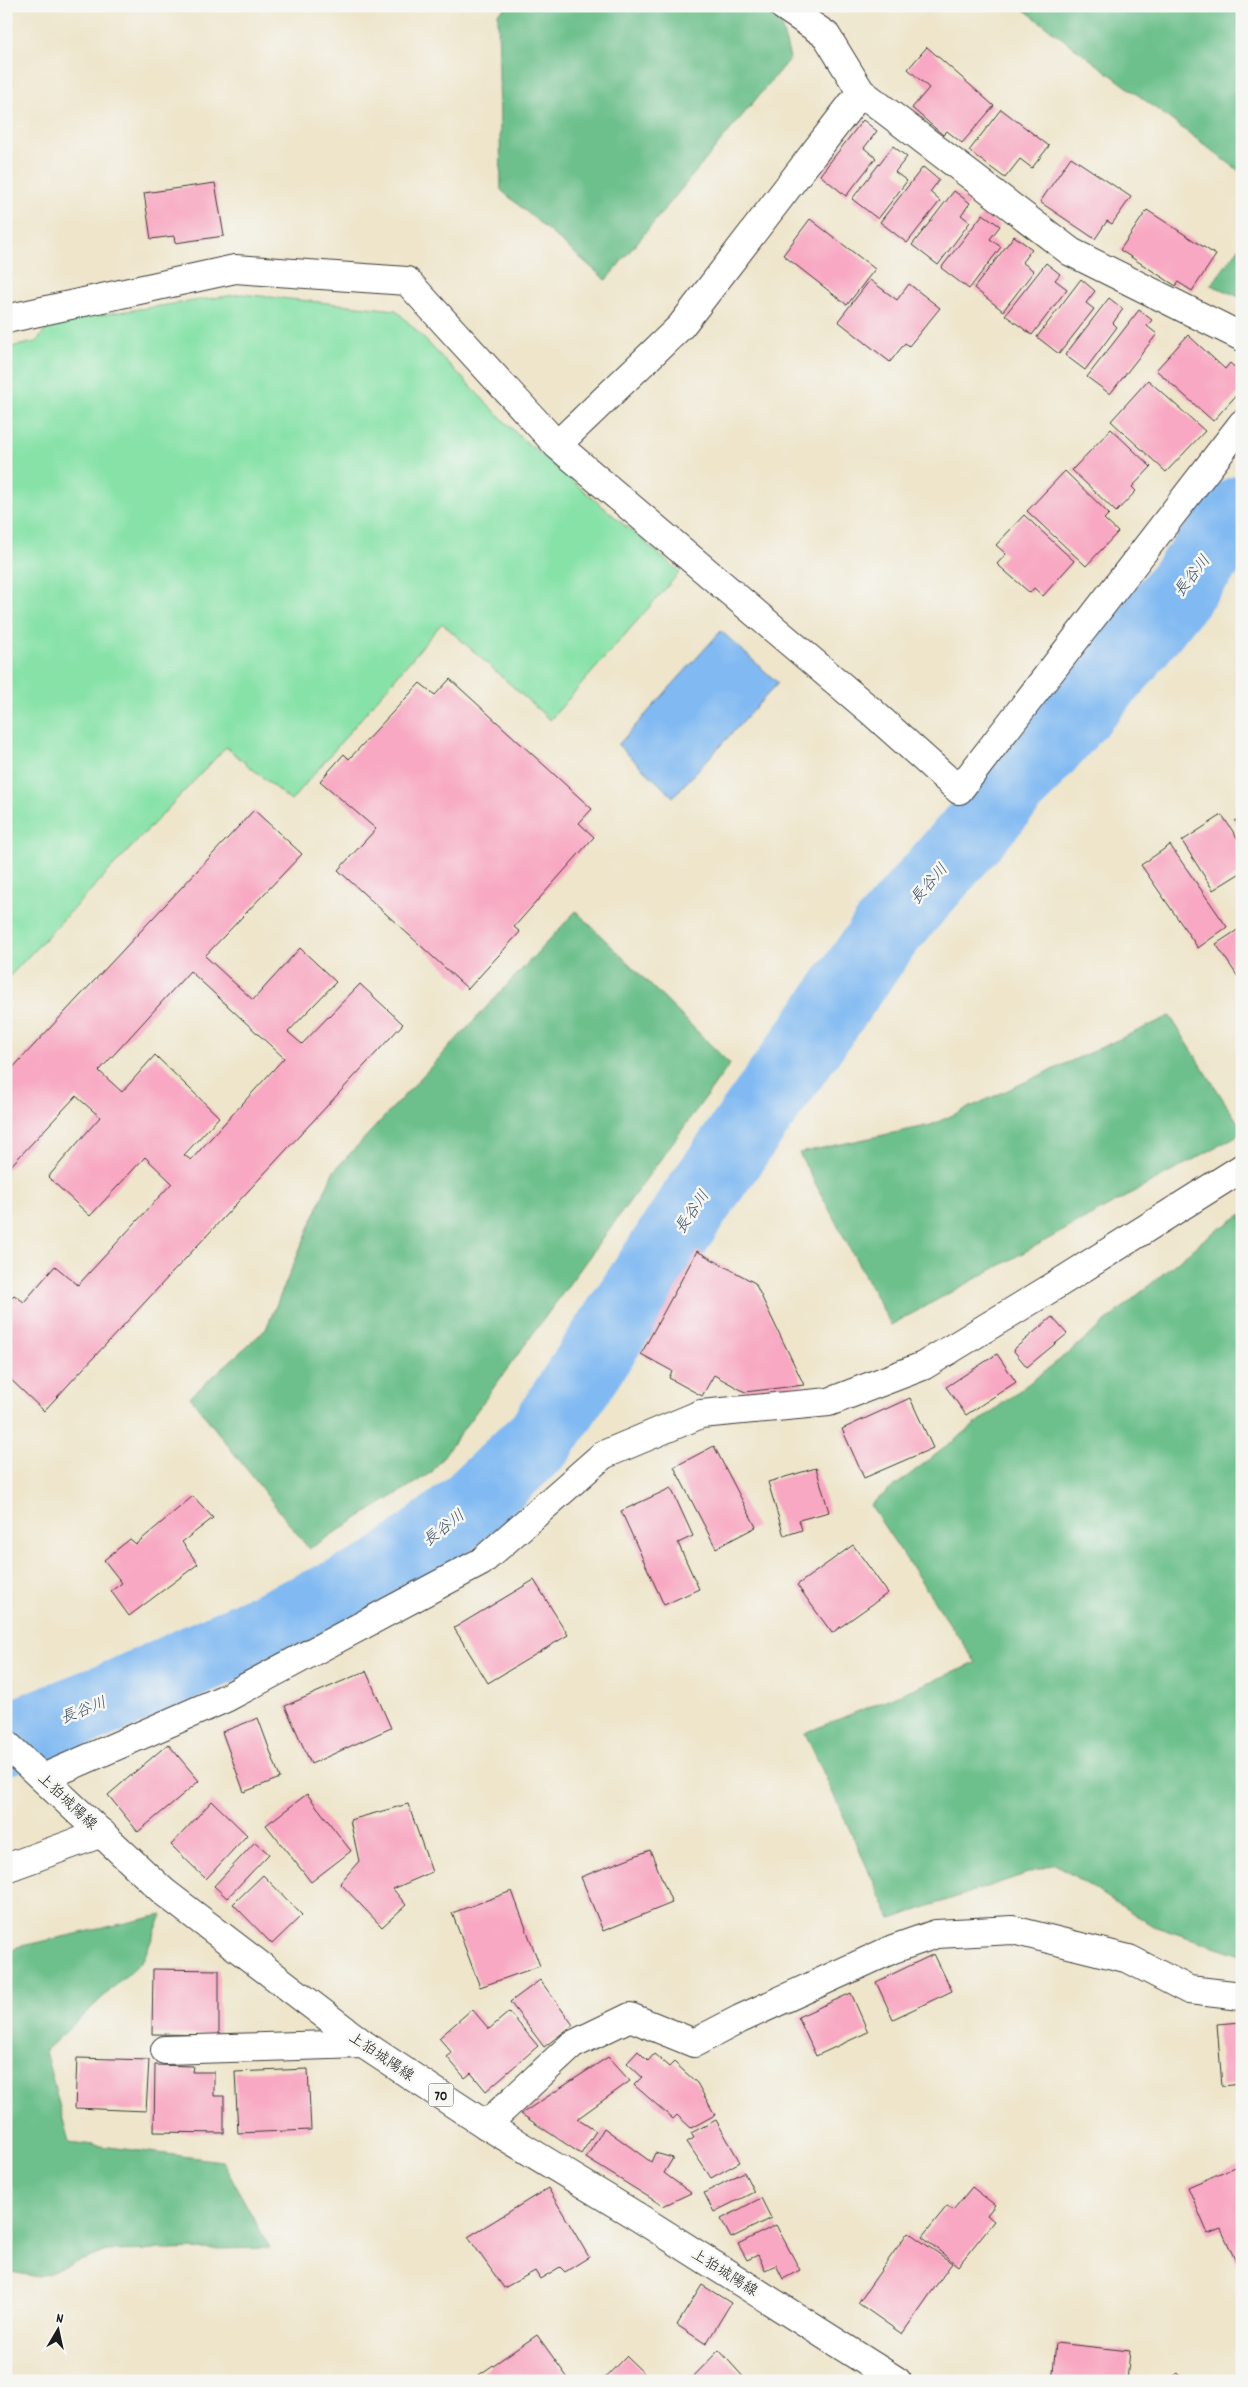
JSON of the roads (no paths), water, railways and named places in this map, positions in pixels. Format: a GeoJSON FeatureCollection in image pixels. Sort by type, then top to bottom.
{"type":"FeatureCollection","features":[{"type":"Feature","properties":{"kind":"street"},"geometry":{"type":"LineString","coordinates":[[783,6],[826,35],[861,92],[1071,252],[1242,337]]}},
{"type":"Feature","properties":{"kind":"street"},"geometry":{"type":"LineString","coordinates":[[557,445],[681,326],[861,92]]}},
{"type":"Feature","properties":{"kind":"street"},"geometry":{"type":"LineString","coordinates":[[6,319],[235,269],[407,280],[557,445],[871,710],[959,790],[1242,424]]}},
{"type":"Feature","properties":{"kind":"street"},"geometry":{"type":"LineString","coordinates":[[43,1778],[226,1698],[481,1562],[603,1455],[701,1414],[829,1402],[923,1366],[1242,1168]]}},
{"type":"Feature","properties":{"kind":"street","name":"上狛城陽線"},"geometry":{"type":"LineString","coordinates":[[14,1751],[164,1892],[363,2044],[486,2125],[647,2222],[897,2381]]}},
{"type":"Feature","properties":{"kind":"street"},"geometry":{"type":"LineString","coordinates":[[6,1868],[102,1833]]}},
{"type":"Feature","properties":{"kind":"street"},"geometry":{"type":"LineString","coordinates":[[486,2125],[572,2045],[630,2016],[694,2043],[740,2019],[893,1949],[936,1934],[1013,1930],[1129,1959],[1189,1990],[1242,1996]]}},
{"type":"Feature","properties":{"kind":"street"},"geometry":{"type":"LineString","coordinates":[[165,2050],[363,2044]]}},
{"type":"Feature","properties":{"kind":"water"},"geometry":{"type":"Polygon","coordinates":[[[721,631],[778,683],[673,797],[618,745],[721,631]]]}},
{"type":"Feature","properties":{"kind":"waterway","name":"長谷川"},"geometry":{"type":"LineString","coordinates":[[6,1739],[121,1694],[381,1576],[465,1510],[541,1438],[701,1194],[888,930],[1123,660],[1242,511]]}}]}
